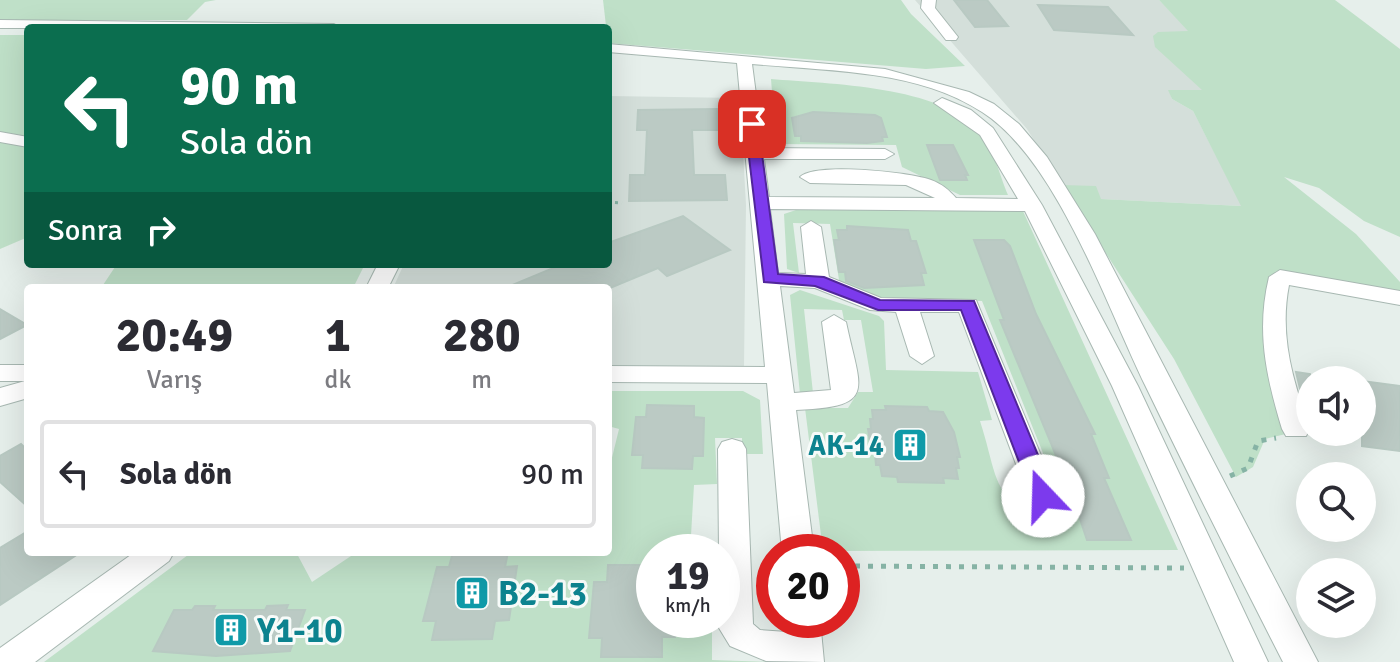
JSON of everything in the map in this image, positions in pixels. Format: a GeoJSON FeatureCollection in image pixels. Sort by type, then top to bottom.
{"type":"FeatureCollection","features":[{"type":"Feature","properties":{"kind":"street"},"geometry":{"type":"LineString","coordinates":[[929,0],[928,8],[951,37]]}},
{"type":"Feature","properties":{"kind":"street"},"geometry":{"type":"LineString","coordinates":[[0,24],[24,24]]}},
{"type":"Feature","properties":{"kind":"street"},"geometry":{"type":"LineString","coordinates":[[0,30],[24,30]]}},
{"type":"Feature","properties":{"kind":"street"},"geometry":{"type":"LineString","coordinates":[[612,48],[745,63],[882,84],[929,97],[965,114],[987,132],[1032,205],[1125,386],[1205,568],[1251,662]]}},
{"type":"Feature","properties":{"kind":"street"},"geometry":{"type":"LineString","coordinates":[[612,56],[854,69],[905,78],[945,89],[989,108],[1016,130],[1079,225],[1126,313],[1241,553],[1301,662]]}},
{"type":"Feature","properties":{"kind":"street"},"geometry":{"type":"LineString","coordinates":[[745,63],[796,534]]}},
{"type":"Feature","properties":{"kind":"street"},"geometry":{"type":"LineString","coordinates":[[0,137],[24,141]]}},
{"type":"Feature","properties":{"kind":"street"},"geometry":{"type":"LineString","coordinates":[[755,153],[885,154]]}},
{"type":"Feature","properties":{"kind":"street"},"geometry":{"type":"LineString","coordinates":[[810,177],[909,179],[935,187],[944,193],[950,204]]}},
{"type":"Feature","properties":{"kind":"street"},"geometry":{"type":"LineString","coordinates":[[761,203],[1032,205]]}},
{"type":"Feature","properties":{"kind":"street"},"geometry":{"type":"LineString","coordinates":[[811,227],[818,281]]}},
{"type":"Feature","properties":{"kind":"street"},"geometry":{"type":"LineString","coordinates":[[1296,429],[1272,354],[1280,277],[1400,298]]}},
{"type":"Feature","properties":{"kind":"street"},"geometry":{"type":"LineString","coordinates":[[770,279],[818,281],[878,305],[968,305],[1043,496]]}},
{"type":"Feature","properties":{"kind":"street"},"geometry":{"type":"LineString","coordinates":[[906,305],[922,356]]}},
{"type":"Feature","properties":{"kind":"street"},"geometry":{"type":"LineString","coordinates":[[784,402],[835,400],[843,395],[846,385],[834,322]]}},
{"type":"Feature","properties":{"kind":"street"},"geometry":{"type":"LineString","coordinates":[[0,373],[24,373]]}},
{"type":"Feature","properties":{"kind":"street"},"geometry":{"type":"LineString","coordinates":[[612,374],[781,375]]}},
{"type":"Feature","properties":{"kind":"street"},"geometry":{"type":"LineString","coordinates":[[0,397],[24,390]]}},
{"type":"Feature","properties":{"kind":"street"},"geometry":{"type":"LineString","coordinates":[[732,449],[736,628],[742,640],[754,645],[805,643]]}},
{"type":"Feature","properties":{"kind":"street"},"geometry":{"type":"LineString","coordinates":[[8,662],[153,556]]}},
{"type":"Feature","properties":{"kind":"path"},"geometry":{"type":"LineString","coordinates":[[612,202],[622,203]]}},
{"type":"Feature","properties":{"kind":"path"},"geometry":{"type":"LineString","coordinates":[[1207,480],[1241,474],[1248,468],[1258,441],[1296,429]]}},
{"type":"Feature","properties":{"kind":"path"},"geometry":{"type":"LineString","coordinates":[[860,566],[1205,568]]}},
{"type":"Feature","properties":{"kind":"shaded area"},"geometry":{"type":"Polygon","coordinates":[[[915,0],[1159,0],[1189,31],[1203,90],[1169,90],[1172,99],[1193,111],[1242,206],[1100,199],[1062,185],[1027,129],[915,0]]]}},
{"type":"Feature","properties":{"kind":"shaded area"},"geometry":{"type":"Polygon","coordinates":[[[612,96],[740,98],[746,205],[744,366],[612,366],[612,284],[395,284],[402,268],[612,268],[612,96]]]}},
{"type":"Feature","properties":{"kind":"green space"},"geometry":{"type":"Polygon","coordinates":[[[0,0],[216,0],[205,2],[187,20],[0,20],[0,0]]]}},
{"type":"Feature","properties":{"kind":"green space"},"geometry":{"type":"Polygon","coordinates":[[[603,0],[901,0],[911,14],[965,66],[926,69],[612,43],[612,24],[606,24],[603,0]]]}},
{"type":"Feature","properties":{"kind":"green space"},"geometry":{"type":"Polygon","coordinates":[[[1159,0],[1335,0],[1400,49],[1400,237],[1364,221],[1319,188],[1284,177],[1356,234],[1400,282],[1400,291],[1276,271],[1269,294],[1290,433],[1265,439],[1253,467],[1236,477],[1174,359],[1062,185],[1096,186],[1101,199],[1241,206],[1193,111],[1172,99],[1168,90],[1202,90],[1155,47],[1153,36],[1158,32],[1188,31],[1159,0]]]}},
{"type":"Feature","properties":{"kind":"green space"},"geometry":{"type":"Polygon","coordinates":[[[0,35],[24,35],[24,135],[0,132],[0,35]]]}},
{"type":"Feature","properties":{"kind":"green space"},"geometry":{"type":"Polygon","coordinates":[[[771,79],[883,90],[940,105],[963,117],[981,133],[1008,195],[960,195],[902,167],[896,145],[776,144],[771,79]]]}},
{"type":"Feature","properties":{"kind":"green space"},"geometry":{"type":"Polygon","coordinates":[[[0,142],[24,146],[24,239],[0,249],[0,142]]]}},
{"type":"Feature","properties":{"kind":"green space"},"geometry":{"type":"Polygon","coordinates":[[[1022,209],[1178,550],[860,551],[860,534],[821,534],[805,408],[848,408],[858,392],[873,392],[861,320],[844,320],[842,310],[804,309],[813,393],[800,394],[790,295],[800,290],[879,316],[884,321],[886,370],[978,372],[992,420],[980,421],[1002,489],[1023,505],[1065,508],[982,301],[874,297],[840,286],[830,224],[793,223],[799,273],[787,269],[784,214],[796,210],[1022,209]]]}},
{"type":"Feature","properties":{"kind":"green space"},"geometry":{"type":"Polygon","coordinates":[[[114,268],[363,268],[355,284],[104,284],[114,268]]]}},
{"type":"Feature","properties":{"kind":"green space"},"geometry":{"type":"Polygon","coordinates":[[[612,391],[743,391],[760,400],[763,454],[742,454],[742,438],[715,438],[717,484],[694,485],[691,534],[636,534],[636,638],[712,638],[712,660],[775,662],[44,662],[187,556],[298,556],[312,582],[351,556],[612,556],[612,458],[619,429],[612,427],[612,391]]]}},
{"type":"Feature","properties":{"kind":"building"},"geometry":{"type":"Polygon","coordinates":[[[954,0],[987,0],[1008,26],[975,27],[954,0]]]}},
{"type":"Feature","properties":{"kind":"building"},"geometry":{"type":"Polygon","coordinates":[[[1038,5],[1108,7],[1133,35],[1054,30],[1038,5]]]}},
{"type":"Feature","properties":{"kind":"building"},"geometry":{"type":"Polygon","coordinates":[[[717,109],[719,130],[692,130],[694,175],[725,175],[727,200],[629,201],[630,175],[645,175],[647,130],[637,130],[638,110],[717,109]]]}},
{"type":"Feature","properties":{"kind":"building"},"geometry":{"type":"Polygon","coordinates":[[[813,112],[875,115],[881,118],[887,137],[882,137],[883,141],[867,143],[801,141],[801,136],[795,136],[792,118],[813,112]]]}},
{"type":"Feature","properties":{"kind":"building"},"geometry":{"type":"Polygon","coordinates":[[[927,145],[953,145],[968,175],[965,175],[967,180],[940,180],[927,145]]]}},
{"type":"Feature","properties":{"kind":"building"},"geometry":{"type":"Polygon","coordinates":[[[683,216],[730,250],[667,276],[658,268],[612,287],[612,284],[515,284],[553,268],[612,268],[612,242],[683,216]]]}},
{"type":"Feature","properties":{"kind":"building"},"geometry":{"type":"Polygon","coordinates":[[[847,226],[908,230],[911,241],[916,241],[926,273],[921,273],[924,285],[864,288],[846,281],[845,272],[839,272],[834,240],[839,240],[837,230],[847,230],[847,226]]]}},
{"type":"Feature","properties":{"kind":"building"},"geometry":{"type":"Polygon","coordinates":[[[974,240],[1004,240],[1010,246],[1036,314],[1095,434],[1091,434],[1109,478],[1104,478],[1131,540],[1087,540],[1079,516],[1074,516],[1058,473],[1062,473],[1055,453],[1000,320],[1004,320],[974,240]]]}},
{"type":"Feature","properties":{"kind":"building"},"geometry":{"type":"Polygon","coordinates":[[[0,309],[24,323],[24,327],[0,339],[0,309]]]}},
{"type":"Feature","properties":{"kind":"building"},"geometry":{"type":"Polygon","coordinates":[[[1376,383],[1400,386],[1400,451],[1362,446],[1376,446],[1376,383]]]}},
{"type":"Feature","properties":{"kind":"building"},"geometry":{"type":"Polygon","coordinates":[[[647,405],[694,406],[694,417],[704,418],[703,456],[693,456],[692,469],[642,468],[643,455],[632,455],[636,417],[646,417],[647,405]]]}},
{"type":"Feature","properties":{"kind":"building","name":"AK-14"},"geometry":{"type":"Polygon","coordinates":[[[885,406],[927,407],[929,411],[943,412],[954,432],[960,457],[957,457],[959,468],[956,468],[958,479],[943,478],[944,483],[898,482],[897,477],[882,476],[875,454],[872,454],[868,429],[871,429],[872,410],[886,410],[885,406]]]}},
{"type":"Feature","properties":{"kind":"building"},"geometry":{"type":"Polygon","coordinates":[[[21,444],[24,447],[24,503],[0,482],[0,456],[21,444]]]}},
{"type":"Feature","properties":{"kind":"building"},"geometry":{"type":"Polygon","coordinates":[[[24,533],[24,556],[75,556],[0,605],[0,548],[24,533]]]}},
{"type":"Feature","properties":{"kind":"building","name":"B2-13"},"geometry":{"type":"Polygon","coordinates":[[[452,556],[507,556],[505,567],[517,566],[509,620],[495,621],[492,639],[432,640],[436,621],[423,621],[437,567],[449,567],[452,556]]]}},
{"type":"Feature","properties":{"kind":"building"},"geometry":{"type":"Polygon","coordinates":[[[608,565],[636,565],[636,638],[662,638],[662,657],[601,657],[602,638],[589,638],[594,582],[607,582],[608,565]]]}},
{"type":"Feature","properties":{"kind":"building","name":"Y1-10"},"geometry":{"type":"Polygon","coordinates":[[[288,605],[286,610],[305,610],[290,651],[216,656],[153,651],[174,610],[215,606],[213,610],[265,610],[267,606],[288,605]]]}},
{"type":"Feature","properties":{"kind":"place","name":"AK-14"},"geometry":{"type":"Point","coordinates":[910,445]}},
{"type":"Feature","properties":{"kind":"place","name":"B2-13"},"geometry":{"type":"Point","coordinates":[472,593]}},
{"type":"Feature","properties":{"kind":"place","name":"Y1-10"},"geometry":{"type":"Point","coordinates":[231,630]}},
{"type":"Feature","properties":{"kind":"route"},"geometry":{"type":"LineString","coordinates":[[752,124],[770,279],[818,281],[843,294],[878,305],[968,305],[1043,496]]}}]}
